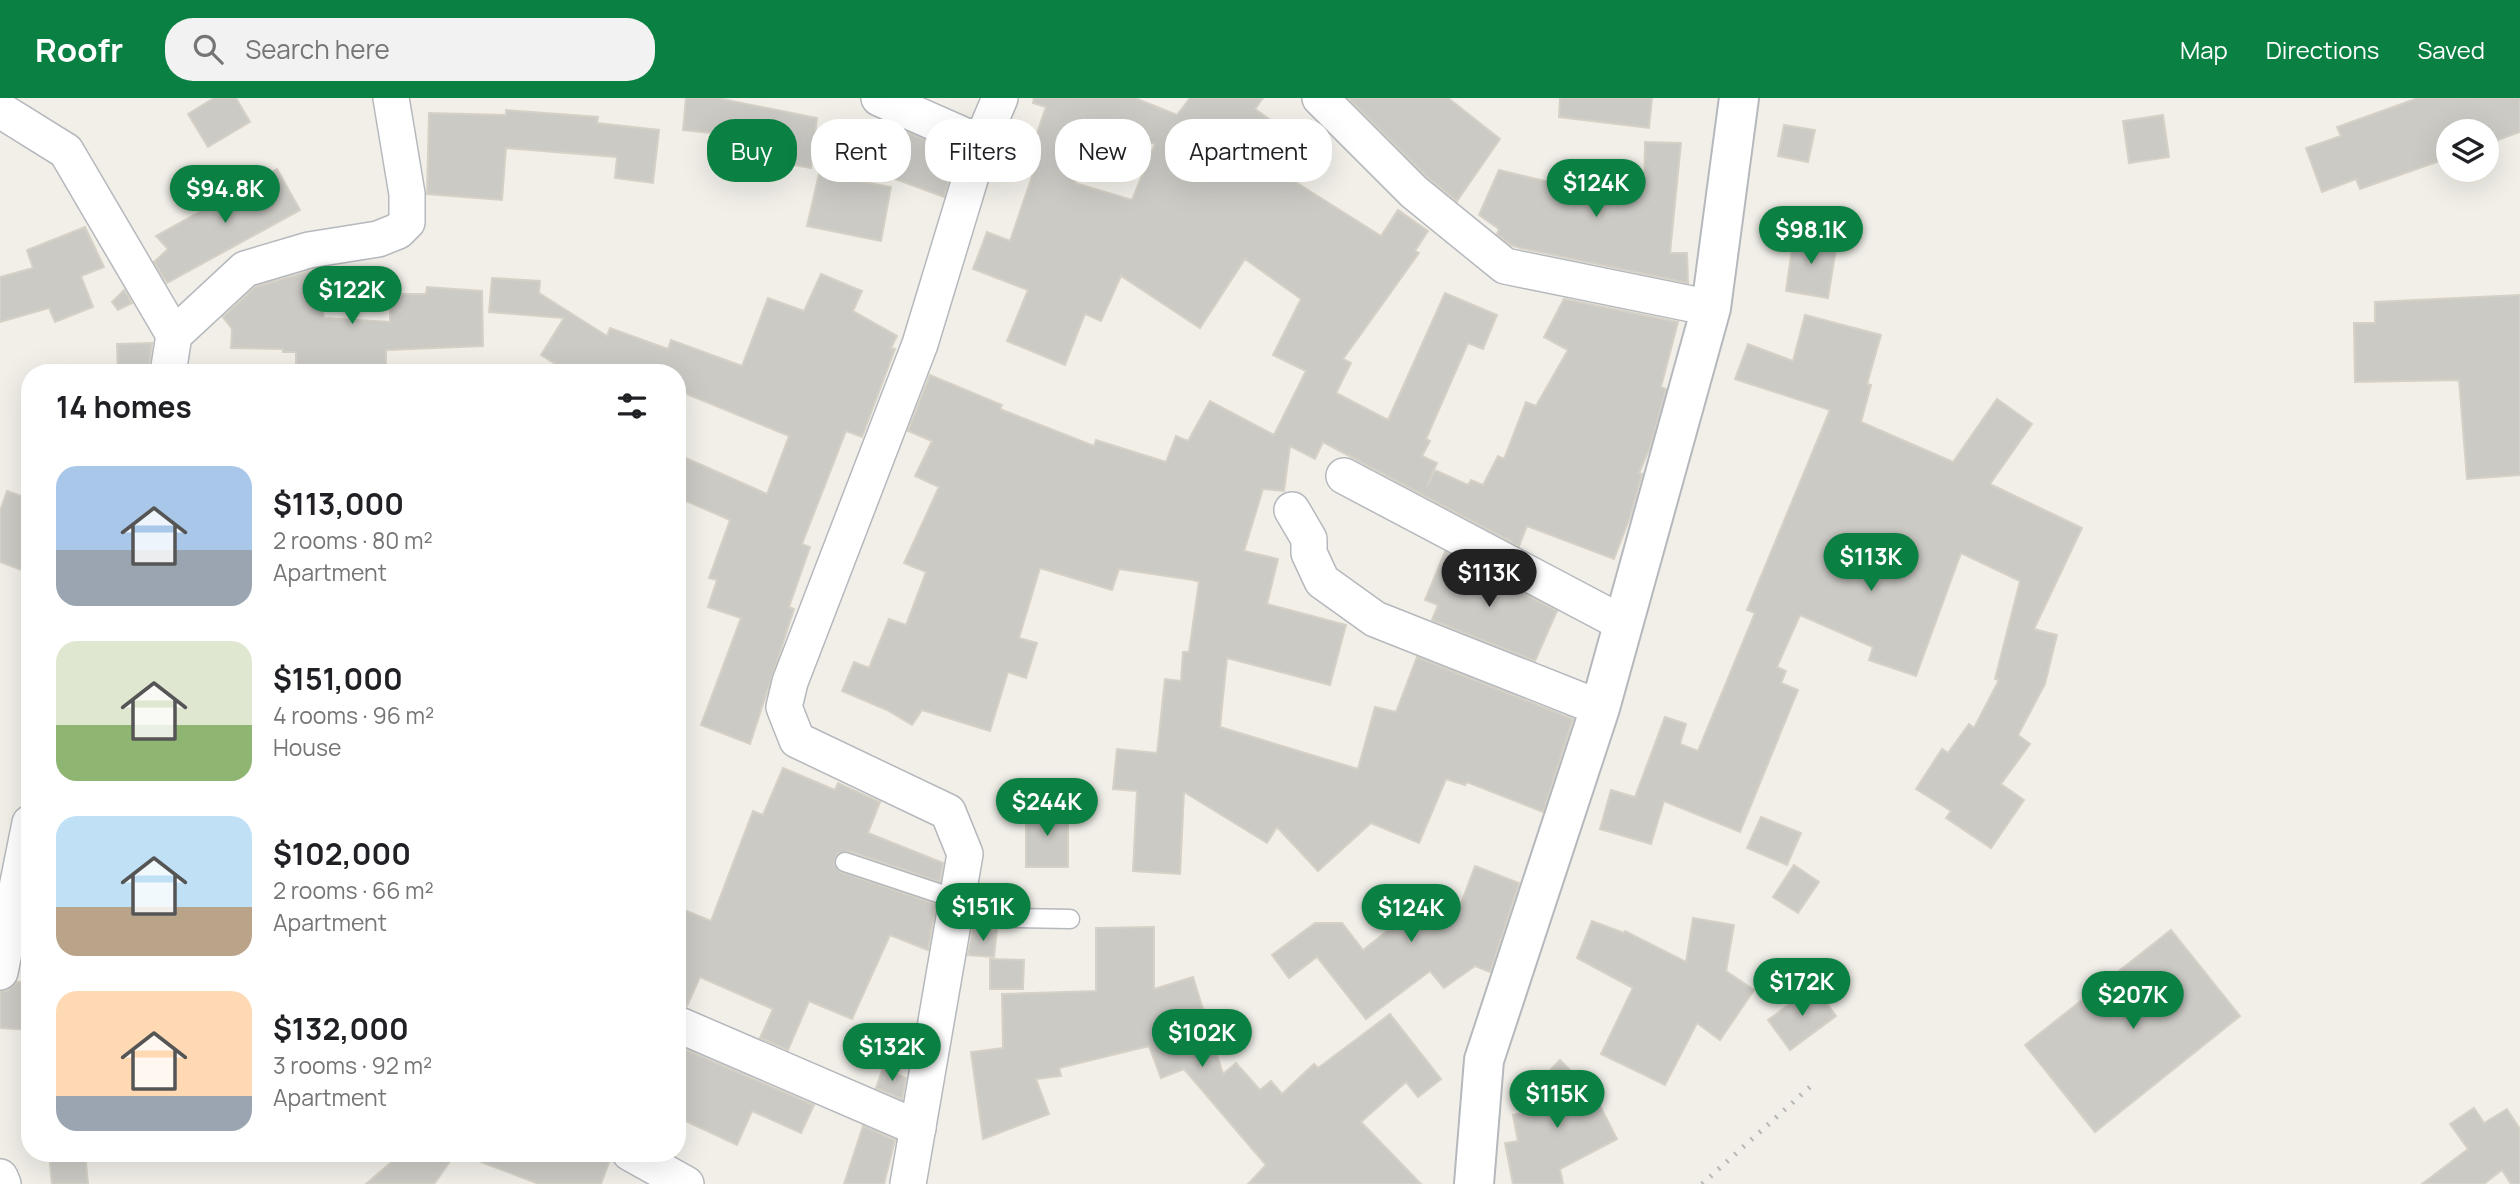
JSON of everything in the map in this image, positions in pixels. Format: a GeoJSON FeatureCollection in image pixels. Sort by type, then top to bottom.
{"type":"FeatureCollection","features":[{"type":"Feature","properties":{"kind":"street"},"geometry":{"type":"LineString","coordinates":[[169,364],[174,335],[245,269],[309,250],[378,239],[398,231],[407,222],[407,194],[391,98]]}},
{"type":"Feature","properties":{"kind":"street"},"geometry":{"type":"LineString","coordinates":[[879,98],[927,119]]}},
{"type":"Feature","properties":{"kind":"street"},"geometry":{"type":"LineString","coordinates":[[991,119],[1000,98]]}},
{"type":"Feature","properties":{"kind":"street"},"geometry":{"type":"LineString","coordinates":[[1320,98],[1414,192],[1506,266],[1711,308]]}},
{"type":"Feature","properties":{"kind":"street"},"geometry":{"type":"LineString","coordinates":[[1474,1184],[1484,1059],[1600,708],[1711,308],[1739,98]]}},
{"type":"Feature","properties":{"kind":"street"},"geometry":{"type":"LineString","coordinates":[[0,110],[66,151],[174,335]]}},
{"type":"Feature","properties":{"kind":"street"},"geometry":{"type":"LineString","coordinates":[[908,1184],[958,908],[965,855],[948,812],[797,740],[784,707],[790,682],[920,344],[969,182]]}},
{"type":"Feature","properties":{"kind":"street"},"geometry":{"type":"LineString","coordinates":[[1344,476],[1623,624]]}},
{"type":"Feature","properties":{"kind":"street"},"geometry":{"type":"LineString","coordinates":[[1292,510],[1309,539],[1309,552],[1322,581],[1375,619],[1600,708]]}},
{"type":"Feature","properties":{"kind":"street"},"geometry":{"type":"LineString","coordinates":[[11,964],[21,890]]}},
{"type":"Feature","properties":{"kind":"street"},"geometry":{"type":"LineString","coordinates":[[686,1028],[918,1128]]}},
{"type":"Feature","properties":{"kind":"street"},"geometry":{"type":"LineString","coordinates":[[646,1162],[686,1184]]}},
{"type":"Feature","properties":{"kind":"street"},"geometry":{"type":"LineString","coordinates":[[0,1177],[3,1184]]}},
{"type":"Feature","properties":{"kind":"lane"},"geometry":{"type":"LineString","coordinates":[[845,862],[958,908],[1070,919]]}},
{"type":"Feature","properties":{"kind":"building"},"geometry":{"type":"Polygon","coordinates":[[[214,98],[236,98],[250,122],[208,147],[188,114],[214,98]]]}},
{"type":"Feature","properties":{"kind":"building"},"geometry":{"type":"Polygon","coordinates":[[[686,98],[717,98],[817,118],[811,119],[811,168],[797,165],[797,119],[707,119],[707,132],[683,130],[686,98]]]}},
{"type":"Feature","properties":{"kind":"building"},"geometry":{"type":"Polygon","coordinates":[[[1034,98],[1135,98],[1177,115],[1190,98],[1263,98],[1255,109],[1269,119],[1165,119],[1165,182],[1296,182],[1381,236],[1398,210],[1428,231],[1415,251],[1419,253],[1343,359],[1351,363],[1336,393],[1388,420],[1445,293],[1497,315],[1483,349],[1468,343],[1426,439],[1430,441],[1422,456],[1437,463],[1427,486],[1435,470],[1468,485],[1471,480],[1483,485],[1498,456],[1504,459],[1526,402],[1536,406],[1568,350],[1544,337],[1564,299],[1678,322],[1661,387],[1666,389],[1650,447],[1639,473],[1642,474],[1630,517],[1614,559],[1527,526],[1519,546],[1323,442],[1315,459],[1290,446],[1284,491],[1263,489],[1244,551],[1278,559],[1267,604],[1346,625],[1330,685],[1227,658],[1220,727],[1358,769],[1375,707],[1396,712],[1417,657],[1573,719],[1543,812],[1467,782],[1465,785],[1446,779],[1419,843],[1371,823],[1318,871],[1277,827],[1267,843],[1184,792],[1180,874],[1133,871],[1137,791],[1113,789],[1117,749],[1157,753],[1165,679],[1181,681],[1183,652],[1189,652],[1199,582],[1193,580],[1119,569],[1112,590],[1040,568],[1019,638],[1037,643],[1026,678],[1008,672],[990,731],[922,710],[912,725],[887,710],[842,691],[854,662],[869,668],[889,619],[906,625],[926,572],[904,563],[939,487],[915,476],[932,441],[908,431],[930,375],[1002,405],[1000,409],[1094,446],[1096,440],[1166,462],[1176,436],[1188,441],[1210,401],[1274,435],[1306,371],[1273,355],[1301,299],[1245,259],[1200,328],[1121,276],[1101,321],[1085,314],[1065,365],[1007,341],[1028,290],[973,269],[987,232],[1010,241],[1030,182],[1041,182],[1041,121],[1046,107],[1033,103],[1034,98]]]}},
{"type":"Feature","properties":{"kind":"building"},"geometry":{"type":"Polygon","coordinates":[[[1348,98],[1448,98],[1500,139],[1457,201],[1427,177],[1348,98]]]}},
{"type":"Feature","properties":{"kind":"building"},"geometry":{"type":"Polygon","coordinates":[[[1560,98],[1652,98],[1649,128],[1559,117],[1560,98]]]}},
{"type":"Feature","properties":{"kind":"building"},"geometry":{"type":"Polygon","coordinates":[[[2418,98],[2520,98],[2520,132],[2499,140],[2499,119],[2436,119],[2436,162],[2360,189],[2356,179],[2322,192],[2306,148],[2341,136],[2337,127],[2418,98]]]}},
{"type":"Feature","properties":{"kind":"building"},"geometry":{"type":"Polygon","coordinates":[[[506,110],[598,117],[597,123],[659,130],[653,183],[615,178],[617,157],[506,148],[502,200],[427,194],[429,113],[506,115],[506,110]]]}},
{"type":"Feature","properties":{"kind":"building"},"geometry":{"type":"Polygon","coordinates":[[[2163,115],[2169,157],[2129,163],[2123,121],[2163,115]]]}},
{"type":"Feature","properties":{"kind":"building"},"geometry":{"type":"Polygon","coordinates":[[[1784,125],[1815,130],[1808,162],[1778,156],[1784,125]]]}},
{"type":"Feature","properties":{"kind":"building"},"geometry":{"type":"Polygon","coordinates":[[[911,134],[925,140],[925,182],[949,182],[944,197],[903,182],[911,182],[911,134]]]}},
{"type":"Feature","properties":{"kind":"building"},"geometry":{"type":"Polygon","coordinates":[[[1645,142],[1681,143],[1670,253],[1687,253],[1688,283],[1520,248],[1511,245],[1497,234],[1499,229],[1479,215],[1499,170],[1562,185],[1559,196],[1644,194],[1645,142]]]}},
{"type":"Feature","properties":{"kind":"building"},"geometry":{"type":"Polygon","coordinates":[[[277,169],[300,210],[167,283],[154,262],[168,249],[156,236],[277,169]]]}},
{"type":"Feature","properties":{"kind":"building"},"geometry":{"type":"Polygon","coordinates":[[[817,182],[863,182],[891,187],[881,241],[807,226],[817,182]]]}},
{"type":"Feature","properties":{"kind":"building"},"geometry":{"type":"Polygon","coordinates":[[[85,227],[104,267],[81,276],[93,307],[55,322],[49,308],[0,322],[0,277],[33,268],[27,250],[85,227]]]}},
{"type":"Feature","properties":{"kind":"building"},"geometry":{"type":"Polygon","coordinates":[[[1794,235],[1837,242],[1828,298],[1786,291],[1794,235]]]}},
{"type":"Feature","properties":{"kind":"building"},"geometry":{"type":"Polygon","coordinates":[[[317,269],[324,318],[390,322],[390,294],[426,294],[427,287],[482,291],[483,346],[386,350],[386,364],[296,364],[296,352],[283,352],[283,349],[231,348],[232,329],[223,317],[255,287],[317,269]]]}},
{"type":"Feature","properties":{"kind":"building"},"geometry":{"type":"Polygon","coordinates":[[[821,274],[862,291],[853,311],[897,336],[891,348],[895,349],[862,437],[846,431],[802,544],[810,547],[789,607],[794,609],[750,744],[701,725],[741,618],[708,607],[717,580],[709,578],[730,520],[686,501],[686,458],[767,494],[789,436],[686,394],[686,364],[556,364],[541,355],[564,318],[489,312],[492,278],[540,281],[539,293],[607,336],[610,328],[668,349],[671,340],[742,366],[768,298],[804,311],[821,274]]]}},
{"type":"Feature","properties":{"kind":"building"},"geometry":{"type":"Polygon","coordinates":[[[124,290],[132,303],[118,310],[112,302],[124,290]]]}},
{"type":"Feature","properties":{"kind":"building"},"geometry":{"type":"Polygon","coordinates":[[[2520,295],[2520,475],[2467,479],[2459,380],[2355,382],[2354,323],[2375,323],[2375,302],[2520,295]]]}},
{"type":"Feature","properties":{"kind":"building"},"geometry":{"type":"Polygon","coordinates":[[[1805,315],[1881,335],[1867,384],[1871,385],[1861,422],[1953,462],[1997,399],[2032,424],[1990,484],[2082,528],[2034,629],[2057,635],[2045,684],[2018,735],[2030,744],[2001,784],[2024,800],[1991,848],[1946,818],[1951,811],[1916,789],[1942,749],[1948,753],[1969,724],[1974,728],[1999,680],[1995,679],[2020,581],[1961,553],[1916,676],[1869,660],[1873,647],[1800,615],[1777,667],[1786,671],[1781,683],[1798,690],[1740,832],[1664,801],[1651,844],[1600,829],[1611,790],[1635,797],[1665,717],[1686,724],[1680,744],[1698,751],[1755,613],[1747,610],[1830,410],[1735,379],[1748,344],[1793,361],[1805,315]]]}},
{"type":"Feature","properties":{"kind":"building"},"geometry":{"type":"Polygon","coordinates":[[[152,343],[149,364],[118,364],[117,344],[152,343]]]}},
{"type":"Feature","properties":{"kind":"building"},"geometry":{"type":"Polygon","coordinates":[[[7,491],[21,496],[21,570],[0,562],[0,511],[7,491]]]}},
{"type":"Feature","properties":{"kind":"building"},"geometry":{"type":"Polygon","coordinates":[[[1445,552],[1557,611],[1535,661],[1432,620],[1438,605],[1425,600],[1445,552]]]}},
{"type":"Feature","properties":{"kind":"building"},"geometry":{"type":"Polygon","coordinates":[[[783,768],[835,790],[838,783],[880,802],[868,833],[943,863],[940,882],[849,851],[837,854],[834,864],[841,872],[936,904],[928,950],[890,935],[852,1019],[809,1001],[788,1050],[760,1038],[773,1009],[700,977],[686,1006],[686,911],[711,921],[753,811],[763,815],[783,768]]]}},
{"type":"Feature","properties":{"kind":"building"},"geometry":{"type":"Polygon","coordinates":[[[1026,810],[1068,810],[1068,867],[1026,867],[1026,810]]]}},
{"type":"Feature","properties":{"kind":"building"},"geometry":{"type":"Polygon","coordinates":[[[1761,817],[1801,833],[1787,865],[1747,848],[1761,817]]]}},
{"type":"Feature","properties":{"kind":"building"},"geometry":{"type":"Polygon","coordinates":[[[1794,865],[1819,882],[1798,913],[1773,897],[1794,865]]]}},
{"type":"Feature","properties":{"kind":"building"},"geometry":{"type":"Polygon","coordinates":[[[1475,866],[1519,883],[1490,972],[1475,966],[1444,988],[1430,971],[1366,1019],[1317,957],[1289,978],[1272,955],[1315,923],[1342,923],[1363,950],[1442,888],[1459,909],[1475,866]]]}},
{"type":"Feature","properties":{"kind":"building"},"geometry":{"type":"Polygon","coordinates":[[[1693,918],[1734,925],[1726,971],[1754,990],[1720,1040],[1697,1023],[1665,1085],[1601,1054],[1633,988],[1577,958],[1592,921],[1624,933],[1625,931],[1686,962],[1693,918]]]}},
{"type":"Feature","properties":{"kind":"building"},"geometry":{"type":"Polygon","coordinates":[[[1154,927],[1154,989],[1193,977],[1223,1074],[1236,1063],[1260,1090],[1271,1081],[1282,1094],[1314,1064],[1318,1068],[1390,1014],[1441,1079],[1418,1097],[1406,1082],[1361,1122],[1421,1184],[1248,1184],[1266,1165],[1184,1069],[1161,1078],[1149,1046],[1059,1068],[1061,1076],[1036,1079],[1049,1114],[983,1139],[971,1052],[1003,1048],[1002,994],[1096,991],[1096,928],[1154,927]]]}},
{"type":"Feature","properties":{"kind":"building"},"geometry":{"type":"Polygon","coordinates":[[[973,929],[997,929],[994,957],[968,955],[973,929]]]}},
{"type":"Feature","properties":{"kind":"building"},"geometry":{"type":"Polygon","coordinates":[[[2171,930],[2240,1016],[2095,1132],[2025,1045],[2171,930]]]}},
{"type":"Feature","properties":{"kind":"building"},"geometry":{"type":"Polygon","coordinates":[[[990,959],[1024,960],[1023,989],[990,989],[990,959]]]}},
{"type":"Feature","properties":{"kind":"building"},"geometry":{"type":"Polygon","coordinates":[[[17,982],[21,982],[21,1029],[0,1028],[0,992],[7,991],[17,982]]]}},
{"type":"Feature","properties":{"kind":"building"},"geometry":{"type":"Polygon","coordinates":[[[1814,986],[1836,1016],[1790,1050],[1768,1020],[1814,986]]]}},
{"type":"Feature","properties":{"kind":"building"},"geometry":{"type":"Polygon","coordinates":[[[686,1050],[814,1105],[801,1133],[752,1111],[737,1145],[686,1121],[686,1050]]]}},
{"type":"Feature","properties":{"kind":"building"},"geometry":{"type":"Polygon","coordinates":[[[1560,1060],[1594,1094],[1617,1139],[1560,1169],[1563,1184],[1513,1184],[1505,1143],[1518,1141],[1513,1115],[1556,1105],[1536,1085],[1560,1060]]]}},
{"type":"Feature","properties":{"kind":"building"},"geometry":{"type":"Polygon","coordinates":[[[883,1068],[906,1078],[902,1099],[876,1088],[883,1068]]]}},
{"type":"Feature","properties":{"kind":"building"},"geometry":{"type":"Polygon","coordinates":[[[2474,1108],[2484,1123],[2507,1109],[2520,1129],[2520,1184],[2511,1184],[2502,1170],[2484,1184],[2422,1184],[2468,1149],[2450,1124],[2474,1108]]]}},
{"type":"Feature","properties":{"kind":"building"},"geometry":{"type":"Polygon","coordinates":[[[863,1126],[895,1140],[884,1184],[844,1184],[863,1126]]]}},
{"type":"Feature","properties":{"kind":"building"},"geometry":{"type":"Polygon","coordinates":[[[50,1162],[86,1162],[88,1184],[52,1184],[50,1162]]]}},
{"type":"Feature","properties":{"kind":"building"},"geometry":{"type":"Polygon","coordinates":[[[392,1162],[450,1162],[434,1184],[366,1184],[392,1162]]]}},
{"type":"Feature","properties":{"kind":"building"},"geometry":{"type":"Polygon","coordinates":[[[481,1162],[609,1162],[601,1184],[539,1184],[481,1162]]]}},
{"type":"Feature","properties":{"kind":"railway"},"geometry":{"type":"LineString","coordinates":[[1702,1184],[1811,1086]]}}]}
